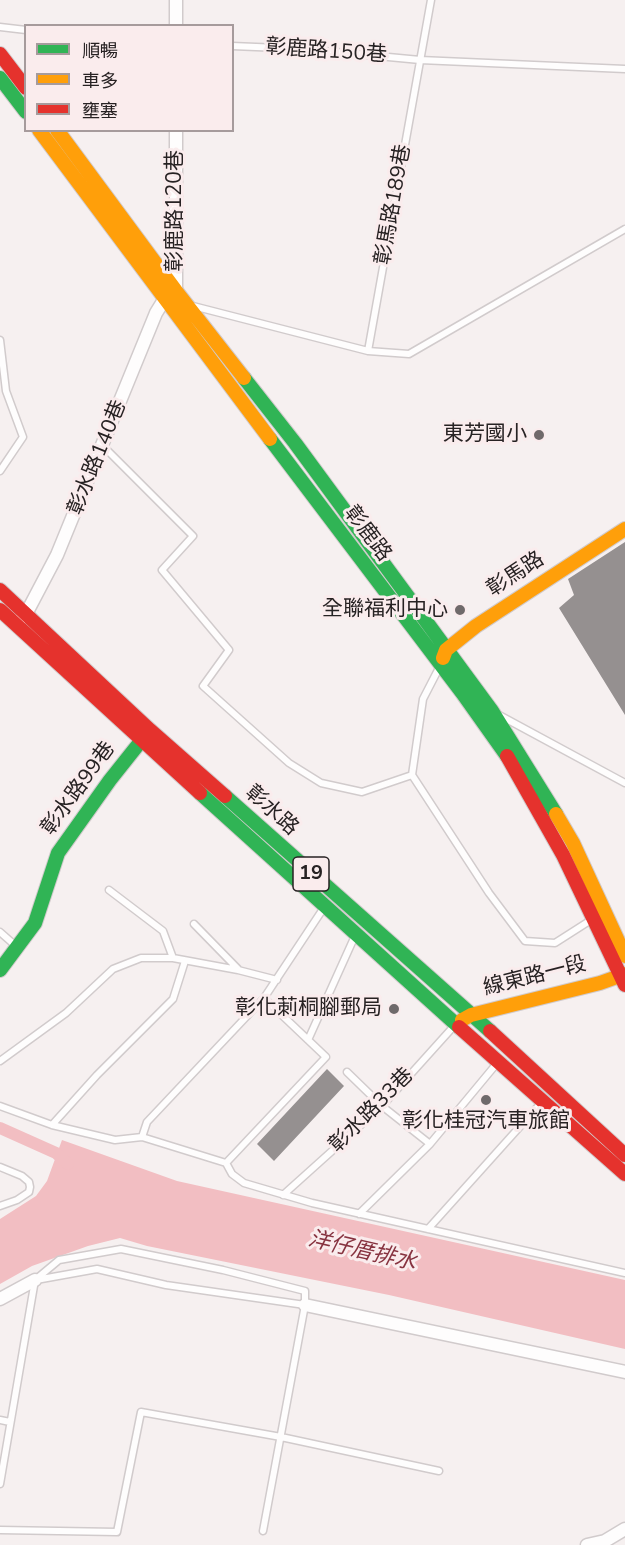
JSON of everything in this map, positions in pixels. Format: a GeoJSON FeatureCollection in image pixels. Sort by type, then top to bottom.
{"type":"FeatureCollection","features":[{"type":"Feature","properties":{"kind":"main road"},"geometry":{"type":"LineString","coordinates":[[0,54],[24,85]]}},
{"type":"Feature","properties":{"kind":"main road"},"geometry":{"type":"LineString","coordinates":[[0,78],[24,109]]}},
{"type":"Feature","properties":{"kind":"main road","name":"彰鹿路"},"geometry":{"type":"LineString","coordinates":[[40,132],[164,300],[489,730],[523,782],[563,855],[623,978]]}},
{"type":"Feature","properties":{"kind":"main road","name":"彰鹿路"},"geometry":{"type":"LineString","coordinates":[[58,132],[176,291],[339,502],[492,711],[573,843],[625,956]]}},
{"type":"Feature","properties":{"kind":"main road"},"geometry":{"type":"LineString","coordinates":[[275,446],[288,435]]}},
{"type":"Feature","properties":{"kind":"main road"},"geometry":{"type":"LineString","coordinates":[[325,513],[339,502]]}},
{"type":"Feature","properties":{"kind":"main road","name":"彰馬路"},"geometry":{"type":"LineString","coordinates":[[446,650],[476,626],[625,529]]}},
{"type":"Feature","properties":{"kind":"main road","name":"彰水路"},"geometry":{"type":"LineString","coordinates":[[0,590],[21,619],[324,907],[625,1174]]}},
{"type":"Feature","properties":{"kind":"main road","name":"彰水路"},"geometry":{"type":"LineString","coordinates":[[0,610],[21,619]]}},
{"type":"Feature","properties":{"kind":"main road"},"geometry":{"type":"LineString","coordinates":[[441,665],[446,650]]}},
{"type":"Feature","properties":{"kind":"main road","name":"彰水路"},"geometry":{"type":"LineString","coordinates":[[146,736],[471,1015],[625,1154]]}},
{"type":"Feature","properties":{"kind":"main road","name":"彰水路99巷"},"geometry":{"type":"LineString","coordinates":[[0,970],[35,923],[58,853],[110,780],[146,736]]}},
{"type":"Feature","properties":{"kind":"main road","name":"線東路一段"},"geometry":{"type":"LineString","coordinates":[[456,1023],[471,1015],[623,978]]}},
{"type":"Feature","properties":{"kind":"street"},"geometry":{"type":"LineString","coordinates":[[176,0],[176,24]]}},
{"type":"Feature","properties":{"kind":"street","name":"彰鹿路120巷"},"geometry":{"type":"LineString","coordinates":[[176,132],[176,291]]}},
{"type":"Feature","properties":{"kind":"street","name":"彰水路140巷"},"geometry":{"type":"LineString","coordinates":[[21,619],[57,555],[156,314],[164,300],[176,291]]}},
{"type":"Feature","properties":{"kind":"street"},"geometry":{"type":"LineString","coordinates":[[0,1299],[35,1280]]}},
{"type":"Feature","properties":{"kind":"street"},"geometry":{"type":"LineString","coordinates":[[304,1305],[625,1372]]}},
{"type":"Feature","properties":{"kind":"street"},"geometry":{"type":"LineString","coordinates":[[587,1545],[605,1541],[625,1529]]}},
{"type":"Feature","properties":{"kind":"lane","name":"彰馬路189巷"},"geometry":{"type":"LineString","coordinates":[[368,351],[431,0]]}},
{"type":"Feature","properties":{"kind":"lane"},"geometry":{"type":"LineString","coordinates":[[0,27],[24,30]]}},
{"type":"Feature","properties":{"kind":"lane","name":"彰鹿路150巷"},"geometry":{"type":"LineString","coordinates":[[234,46],[304,49],[420,60]]}},
{"type":"Feature","properties":{"kind":"lane"},"geometry":{"type":"LineString","coordinates":[[420,60],[625,69]]}},
{"type":"Feature","properties":{"kind":"lane"},"geometry":{"type":"LineString","coordinates":[[187,304],[368,351],[409,354],[625,229]]}},
{"type":"Feature","properties":{"kind":"lane"},"geometry":{"type":"LineString","coordinates":[[0,340],[6,391],[23,437],[0,471]]}},
{"type":"Feature","properties":{"kind":"lane"},"geometry":{"type":"LineString","coordinates":[[103,446],[194,536],[162,570],[229,650],[203,686],[289,763],[321,783],[362,792],[412,775]]}},
{"type":"Feature","properties":{"kind":"lane"},"geometry":{"type":"LineString","coordinates":[[441,665],[423,699],[412,775],[489,893],[525,941],[555,943],[592,918]]}},
{"type":"Feature","properties":{"kind":"lane"},"geometry":{"type":"LineString","coordinates":[[492,711],[625,783]]}},
{"type":"Feature","properties":{"kind":"lane"},"geometry":{"type":"LineString","coordinates":[[109,890],[163,931],[172,958]]}},
{"type":"Feature","properties":{"kind":"lane"},"geometry":{"type":"LineString","coordinates":[[142,1137],[147,1122],[264,998],[332,894]]}},
{"type":"Feature","properties":{"kind":"lane"},"geometry":{"type":"LineString","coordinates":[[194,924],[238,970]]}},
{"type":"Feature","properties":{"kind":"lane"},"geometry":{"type":"LineString","coordinates":[[0,932],[17,947]]}},
{"type":"Feature","properties":{"kind":"lane"},"geometry":{"type":"LineString","coordinates":[[308,1040],[356,935]]}},
{"type":"Feature","properties":{"kind":"lane"},"geometry":{"type":"LineString","coordinates":[[0,1061],[66,1012],[113,969],[141,958],[172,958],[277,980]]}},
{"type":"Feature","properties":{"kind":"lane"},"geometry":{"type":"LineString","coordinates":[[52,1125],[97,1075],[173,999],[185,961]]}},
{"type":"Feature","properties":{"kind":"lane"},"geometry":{"type":"LineString","coordinates":[[226,1163],[326,1057],[264,998]]}},
{"type":"Feature","properties":{"kind":"lane","name":"彰水路33巷"},"geometry":{"type":"LineString","coordinates":[[283,1195],[382,1106],[456,1023]]}},
{"type":"Feature","properties":{"kind":"lane"},"geometry":{"type":"LineString","coordinates":[[359,1214],[430,1144],[498,1062]]}},
{"type":"Feature","properties":{"kind":"lane"},"geometry":{"type":"LineString","coordinates":[[347,1072],[382,1106],[430,1144]]}},
{"type":"Feature","properties":{"kind":"lane"},"geometry":{"type":"LineString","coordinates":[[428,1229],[543,1101]]}},
{"type":"Feature","properties":{"kind":"lane"},"geometry":{"type":"LineString","coordinates":[[0,1106],[52,1125],[115,1140],[142,1137],[226,1163],[232,1174],[244,1183],[283,1195],[359,1214],[625,1272]]}},
{"type":"Feature","properties":{"kind":"lane"},"geometry":{"type":"LineString","coordinates":[[0,1167],[22,1176],[29,1182],[30,1187],[29,1192],[17,1200],[0,1206]]}},
{"type":"Feature","properties":{"kind":"lane"},"geometry":{"type":"LineString","coordinates":[[0,1484],[35,1280],[59,1260],[121,1249],[223,1270],[305,1291],[263,1531]]}},
{"type":"Feature","properties":{"kind":"lane"},"geometry":{"type":"LineString","coordinates":[[35,1280],[97,1269],[166,1285],[304,1305]]}},
{"type":"Feature","properties":{"kind":"lane"},"geometry":{"type":"LineString","coordinates":[[0,1530],[117,1532],[141,1412],[281,1437],[439,1471]]}},
{"type":"Feature","properties":{"kind":"lane"},"geometry":{"type":"LineString","coordinates":[[0,1420],[10,1422]]}},
{"type":"Feature","properties":{"kind":"water","name":"洋仔厝排水"},"geometry":{"type":"Polygon","coordinates":[[[62,1140],[177,1181],[625,1280],[625,1349],[389,1295],[147,1246],[120,1238],[88,1246],[32,1266],[0,1284],[0,1219],[36,1196],[47,1181],[62,1140]]]}},
{"type":"Feature","properties":{"kind":"building"},"geometry":{"type":"Polygon","coordinates":[[[625,542],[625,715],[559,608],[574,595],[568,579],[625,542]]]}},
{"type":"Feature","properties":{"kind":"building"},"geometry":{"type":"Polygon","coordinates":[[[327,1069],[344,1086],[274,1161],[257,1144],[327,1069]]]}},
{"type":"Feature","properties":{"kind":"waterway"},"geometry":{"type":"LineString","coordinates":[[0,1128],[56,1153],[68,1164]]}},
{"type":"Feature","properties":{"kind":"traffic: fast"},"geometry":{"type":"LineString","coordinates":[[0,78],[24,109]]}},
{"type":"Feature","properties":{"kind":"traffic: fast"},"geometry":{"type":"LineString","coordinates":[[244,378],[295,443],[492,711],[556,814]]}},
{"type":"Feature","properties":{"kind":"traffic: fast"},"geometry":{"type":"LineString","coordinates":[[270,439],[463,694],[507,756]]}},
{"type":"Feature","properties":{"kind":"traffic: fast"},"geometry":{"type":"LineString","coordinates":[[0,970],[35,923],[58,853],[110,780],[149,731]]}},
{"type":"Feature","properties":{"kind":"traffic: fast"},"geometry":{"type":"LineString","coordinates":[[200,793],[459,1027]]}},
{"type":"Feature","properties":{"kind":"traffic: fast"},"geometry":{"type":"LineString","coordinates":[[225,796],[490,1031]]}},
{"type":"Feature","properties":{"kind":"traffic: slow"},"geometry":{"type":"LineString","coordinates":[[40,132],[270,439]]}},
{"type":"Feature","properties":{"kind":"traffic: slow"},"geometry":{"type":"LineString","coordinates":[[58,132],[176,291],[244,378]]}},
{"type":"Feature","properties":{"kind":"traffic: slow"},"geometry":{"type":"LineString","coordinates":[[443,658],[446,650],[476,626],[625,529]]}},
{"type":"Feature","properties":{"kind":"traffic: slow"},"geometry":{"type":"LineString","coordinates":[[556,814],[573,843],[625,956]]}},
{"type":"Feature","properties":{"kind":"traffic: slow"},"geometry":{"type":"LineString","coordinates":[[462,1020],[471,1015],[600,983],[625,974]]}},
{"type":"Feature","properties":{"kind":"traffic: jam"},"geometry":{"type":"LineString","coordinates":[[0,54],[24,85]]}},
{"type":"Feature","properties":{"kind":"traffic: jam"},"geometry":{"type":"LineString","coordinates":[[0,590],[150,730],[225,796]]}},
{"type":"Feature","properties":{"kind":"traffic: jam"},"geometry":{"type":"LineString","coordinates":[[0,610],[200,793]]}},
{"type":"Feature","properties":{"kind":"traffic: jam"},"geometry":{"type":"LineString","coordinates":[[507,756],[563,855],[625,985]]}},
{"type":"Feature","properties":{"kind":"traffic: jam"},"geometry":{"type":"LineString","coordinates":[[459,1027],[625,1174]]}},
{"type":"Feature","properties":{"kind":"traffic: jam"},"geometry":{"type":"LineString","coordinates":[[490,1031],[625,1155]]}},
{"type":"Feature","properties":{"kind":"place","name":"東芳國小"},"geometry":{"type":"Point","coordinates":[539,435]}},
{"type":"Feature","properties":{"kind":"place","name":"全聯福利中心"},"geometry":{"type":"Point","coordinates":[460,610]}},
{"type":"Feature","properties":{"kind":"place","name":"彰化莿桐腳郵局"},"geometry":{"type":"Point","coordinates":[394,1009]}},
{"type":"Feature","properties":{"kind":"place","name":"彰化桂冠汽車旅館"},"geometry":{"type":"Point","coordinates":[486,1100]}}]}
